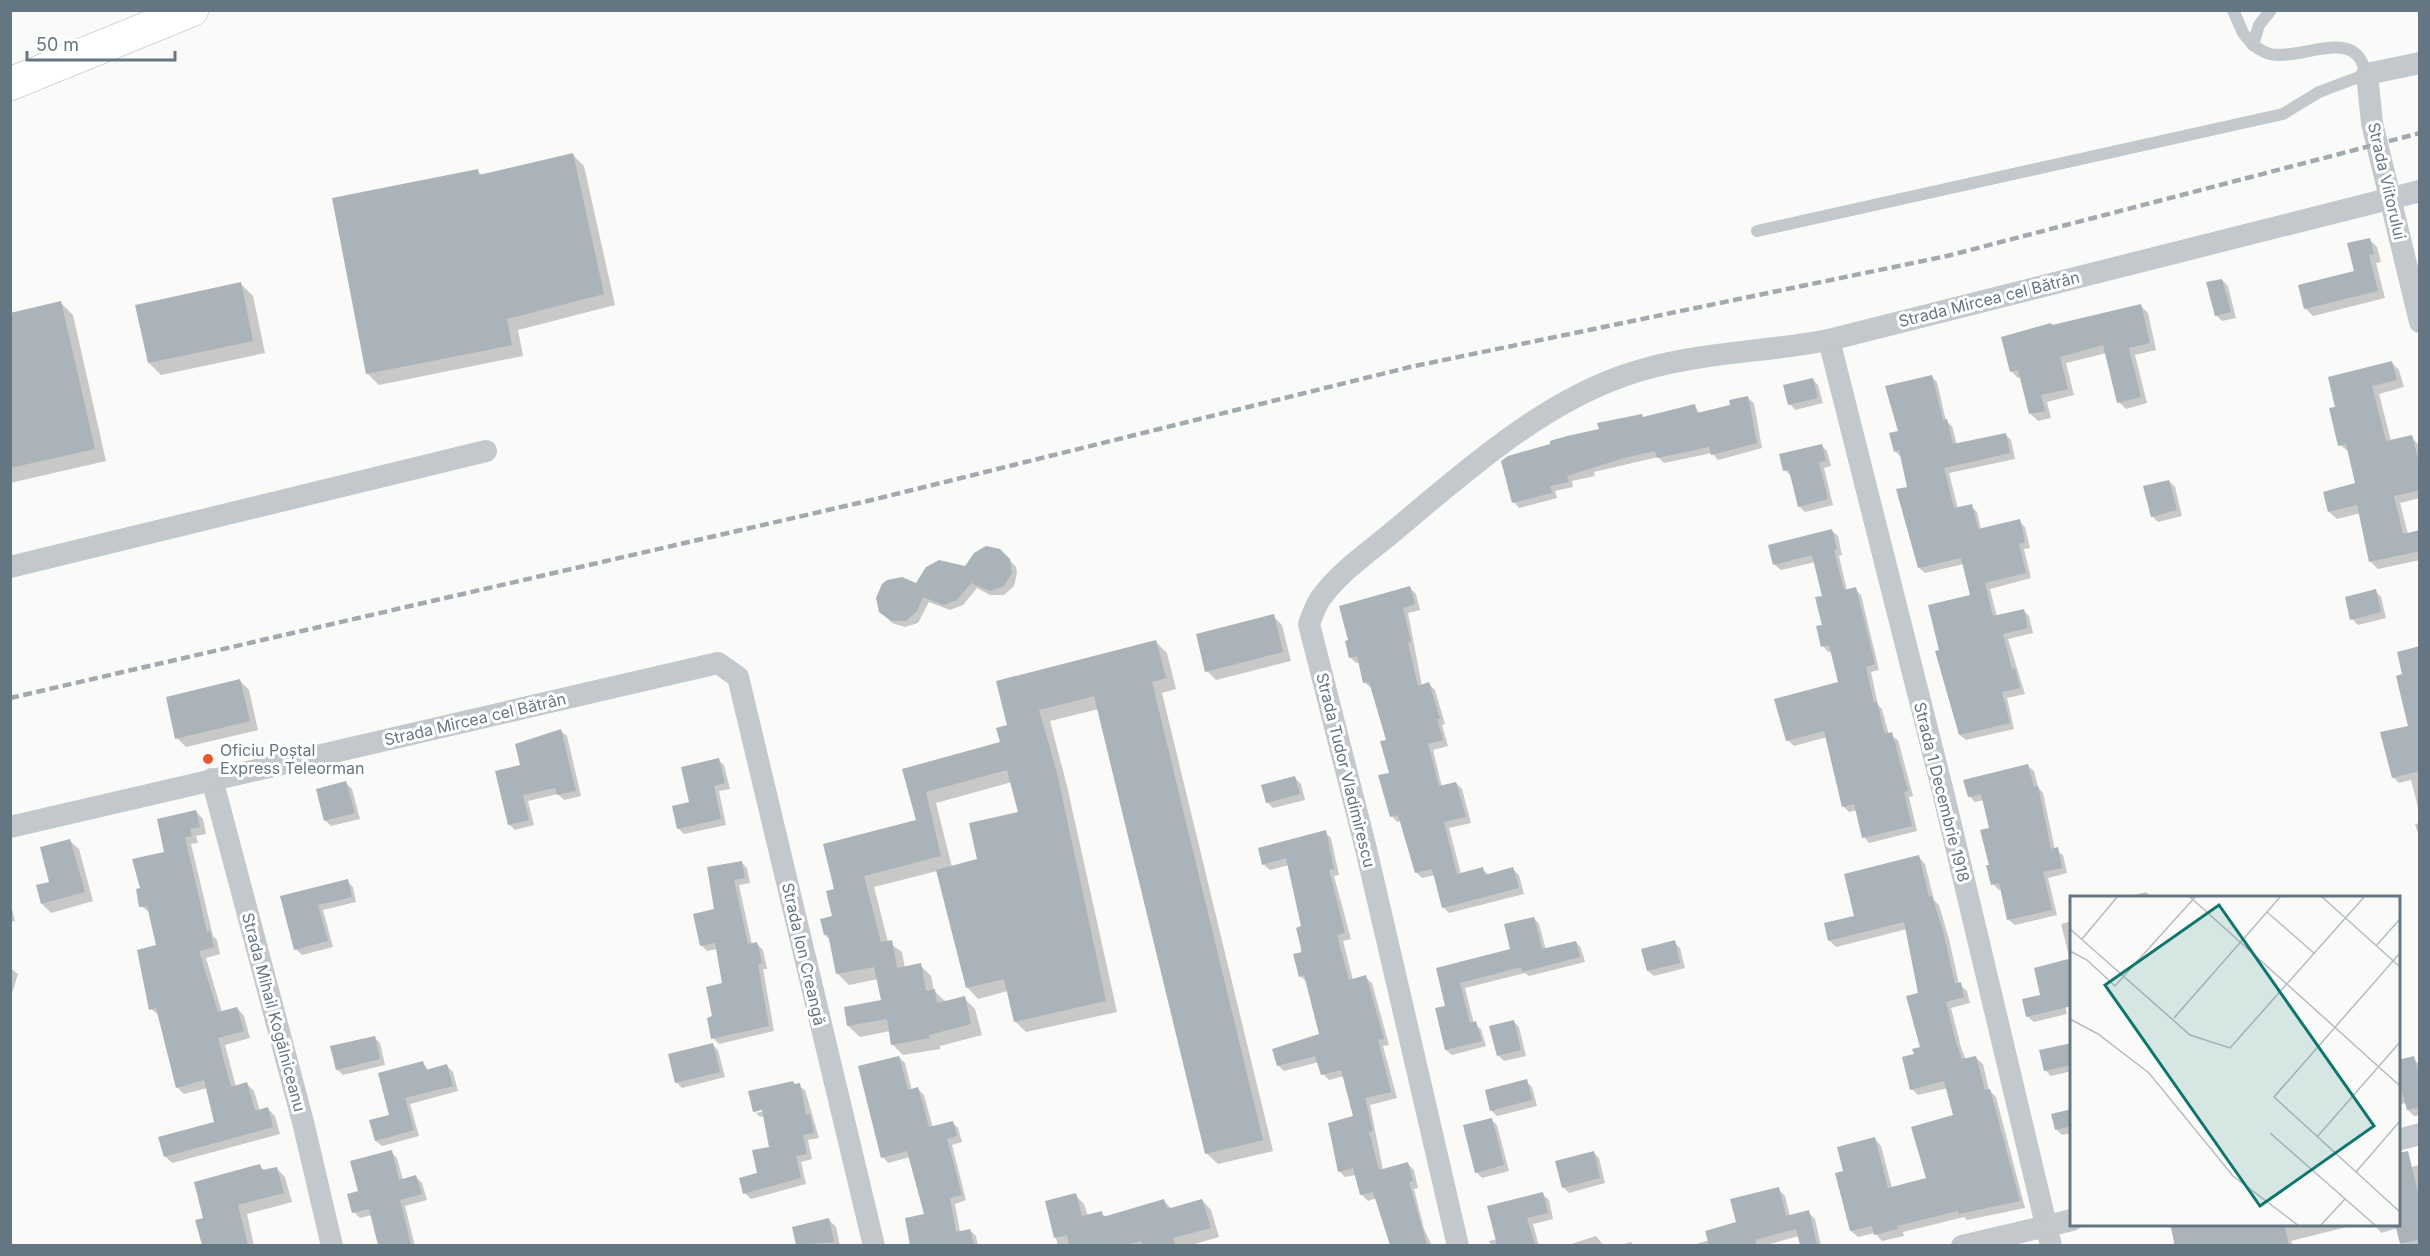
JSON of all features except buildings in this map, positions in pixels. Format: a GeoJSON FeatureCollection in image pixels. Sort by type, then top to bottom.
{"type":"FeatureCollection","features":[{"type":"Feature","properties":{"kind":"main road"},"geometry":{"type":"LineString","coordinates":[[10,84],[192,10]]}},
{"type":"Feature","properties":{"kind":"street"},"geometry":{"type":"LineString","coordinates":[[2367,74],[2420,63]]}},
{"type":"Feature","properties":{"kind":"street","name":"Strada Viitorului"},"geometry":{"type":"LineString","coordinates":[[2367,74],[2372,123],[2420,322]]}},
{"type":"Feature","properties":{"kind":"street","name":"Strada Mircea cel Bătrân"},"geometry":{"type":"LineString","coordinates":[[1561,405],[1622,376],[1654,366],[1702,357],[1784,349],[1829,340],[2420,191]]}},
{"type":"Feature","properties":{"kind":"street","name":"Strada 1 Decembrie 1918"},"geometry":{"type":"LineString","coordinates":[[1829,340],[1946,803],[2049,1236]]}},
{"type":"Feature","properties":{"kind":"street","name":"Strada Tudor Vladimirescu"},"geometry":{"type":"LineString","coordinates":[[1458,1245],[1369,861],[1309,624],[1320,600],[1347,571],[1443,490],[1538,419],[1561,405]]}},
{"type":"Feature","properties":{"kind":"street"},"geometry":{"type":"LineString","coordinates":[[10,567],[486,451]]}},
{"type":"Feature","properties":{"kind":"street","name":"Strada Mircea cel Bătrân"},"geometry":{"type":"LineString","coordinates":[[10,827],[718,663],[728,667]]}},
{"type":"Feature","properties":{"kind":"street","name":"Strada Ion Creangă"},"geometry":{"type":"LineString","coordinates":[[728,667],[738,677],[874,1245]]}},
{"type":"Feature","properties":{"kind":"street","name":"Strada Mihail Kogălniceanu"},"geometry":{"type":"LineString","coordinates":[[212,779],[303,1122],[332,1245]]}},
{"type":"Feature","properties":{"kind":"street"},"geometry":{"type":"LineString","coordinates":[[2400,1139],[2420,1134]]}},
{"type":"Feature","properties":{"kind":"street"},"geometry":{"type":"LineString","coordinates":[[1962,1245],[2049,1236],[2070,1221]]}},
{"type":"Feature","properties":{"kind":"lane"},"geometry":{"type":"LineString","coordinates":[[1757,231],[2283,114],[2319,92],[2367,74],[2356,53],[2344,48],[2331,47],[2296,55],[2269,54],[2253,45],[2243,33],[2233,10]]}},
{"type":"Feature","properties":{"kind":"lane"},"geometry":{"type":"LineString","coordinates":[[2253,45],[2259,25],[2271,10]]}},
{"type":"Feature","properties":{"kind":"railway"},"geometry":{"type":"LineString","coordinates":[[10,698],[876,499],[1410,367],[1947,256],[2420,133]]}},
{"type":"Feature","properties":{"kind":"place","name":"Oficiu Poștal Express Teleorman"},"geometry":{"type":"Point","coordinates":[208,759]}}]}
